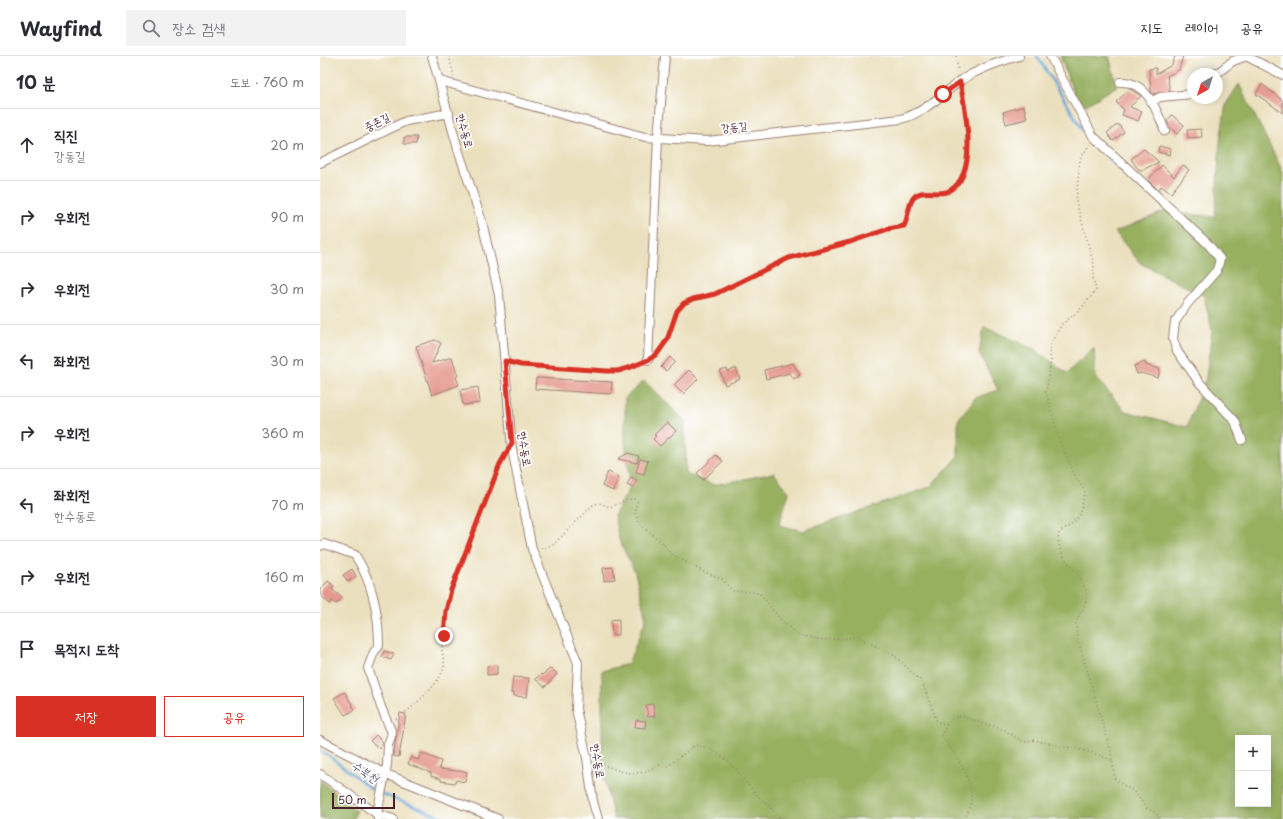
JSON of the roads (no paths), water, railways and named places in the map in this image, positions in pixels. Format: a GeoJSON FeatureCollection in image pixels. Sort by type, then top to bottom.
{"type":"FeatureCollection","features":[{"type":"Feature","properties":{"kind":"street","name":"한수동로"},"geometry":{"type":"LineString","coordinates":[[432,56],[458,149],[482,222],[499,295],[512,443],[532,548],[578,663],[576,709],[587,758],[593,802],[598,819]]}},
{"type":"Feature","properties":{"kind":"street"},"geometry":{"type":"LineString","coordinates":[[648,360],[658,138],[665,56]]}},
{"type":"Feature","properties":{"kind":"street","name":"강동길"},"geometry":{"type":"LineString","coordinates":[[440,81],[645,137],[707,141],[901,119],[919,113],[960,82],[997,62],[1019,56]]}},
{"type":"Feature","properties":{"kind":"street"},"geometry":{"type":"LineString","coordinates":[[1050,56],[1093,136],[1208,244],[1220,258],[1217,270],[1188,303],[1176,322],[1173,339],[1177,351],[1200,382],[1235,421],[1242,440]]}},
{"type":"Feature","properties":{"kind":"street"},"geometry":{"type":"LineString","coordinates":[[1223,69],[1233,61],[1246,56],[1283,75]]}},
{"type":"Feature","properties":{"kind":"street"},"geometry":{"type":"LineString","coordinates":[[1120,82],[1129,81],[1145,92],[1165,131]]}},
{"type":"Feature","properties":{"kind":"street"},"geometry":{"type":"LineString","coordinates":[[1151,102],[1160,97],[1187,95]]}},
{"type":"Feature","properties":{"kind":"street","name":"중촌길"},"geometry":{"type":"LineString","coordinates":[[320,163],[406,121],[449,113]]}},
{"type":"Feature","properties":{"kind":"street"},"geometry":{"type":"LineString","coordinates":[[320,546],[324,544],[355,555],[370,584],[376,606],[379,646],[374,652],[368,668],[381,707],[392,733],[388,745],[385,777],[378,815]]}},
{"type":"Feature","properties":{"kind":"street"},"geometry":{"type":"LineString","coordinates":[[320,740],[385,777],[498,819]]}},
{"type":"Feature","properties":{"kind":"street"},"geometry":{"type":"LineString","coordinates":[[320,774],[378,815],[393,819]]}},
{"type":"Feature","properties":{"kind":"waterway"},"geometry":{"type":"LineString","coordinates":[[1037,56],[1088,138]]}},
{"type":"Feature","properties":{"kind":"waterway"},"geometry":{"type":"LineString","coordinates":[[1095,144],[1134,183]]}},
{"type":"Feature","properties":{"kind":"waterway","name":"수북천"},"geometry":{"type":"LineString","coordinates":[[320,751],[328,755],[374,791],[447,819]]}}]}
